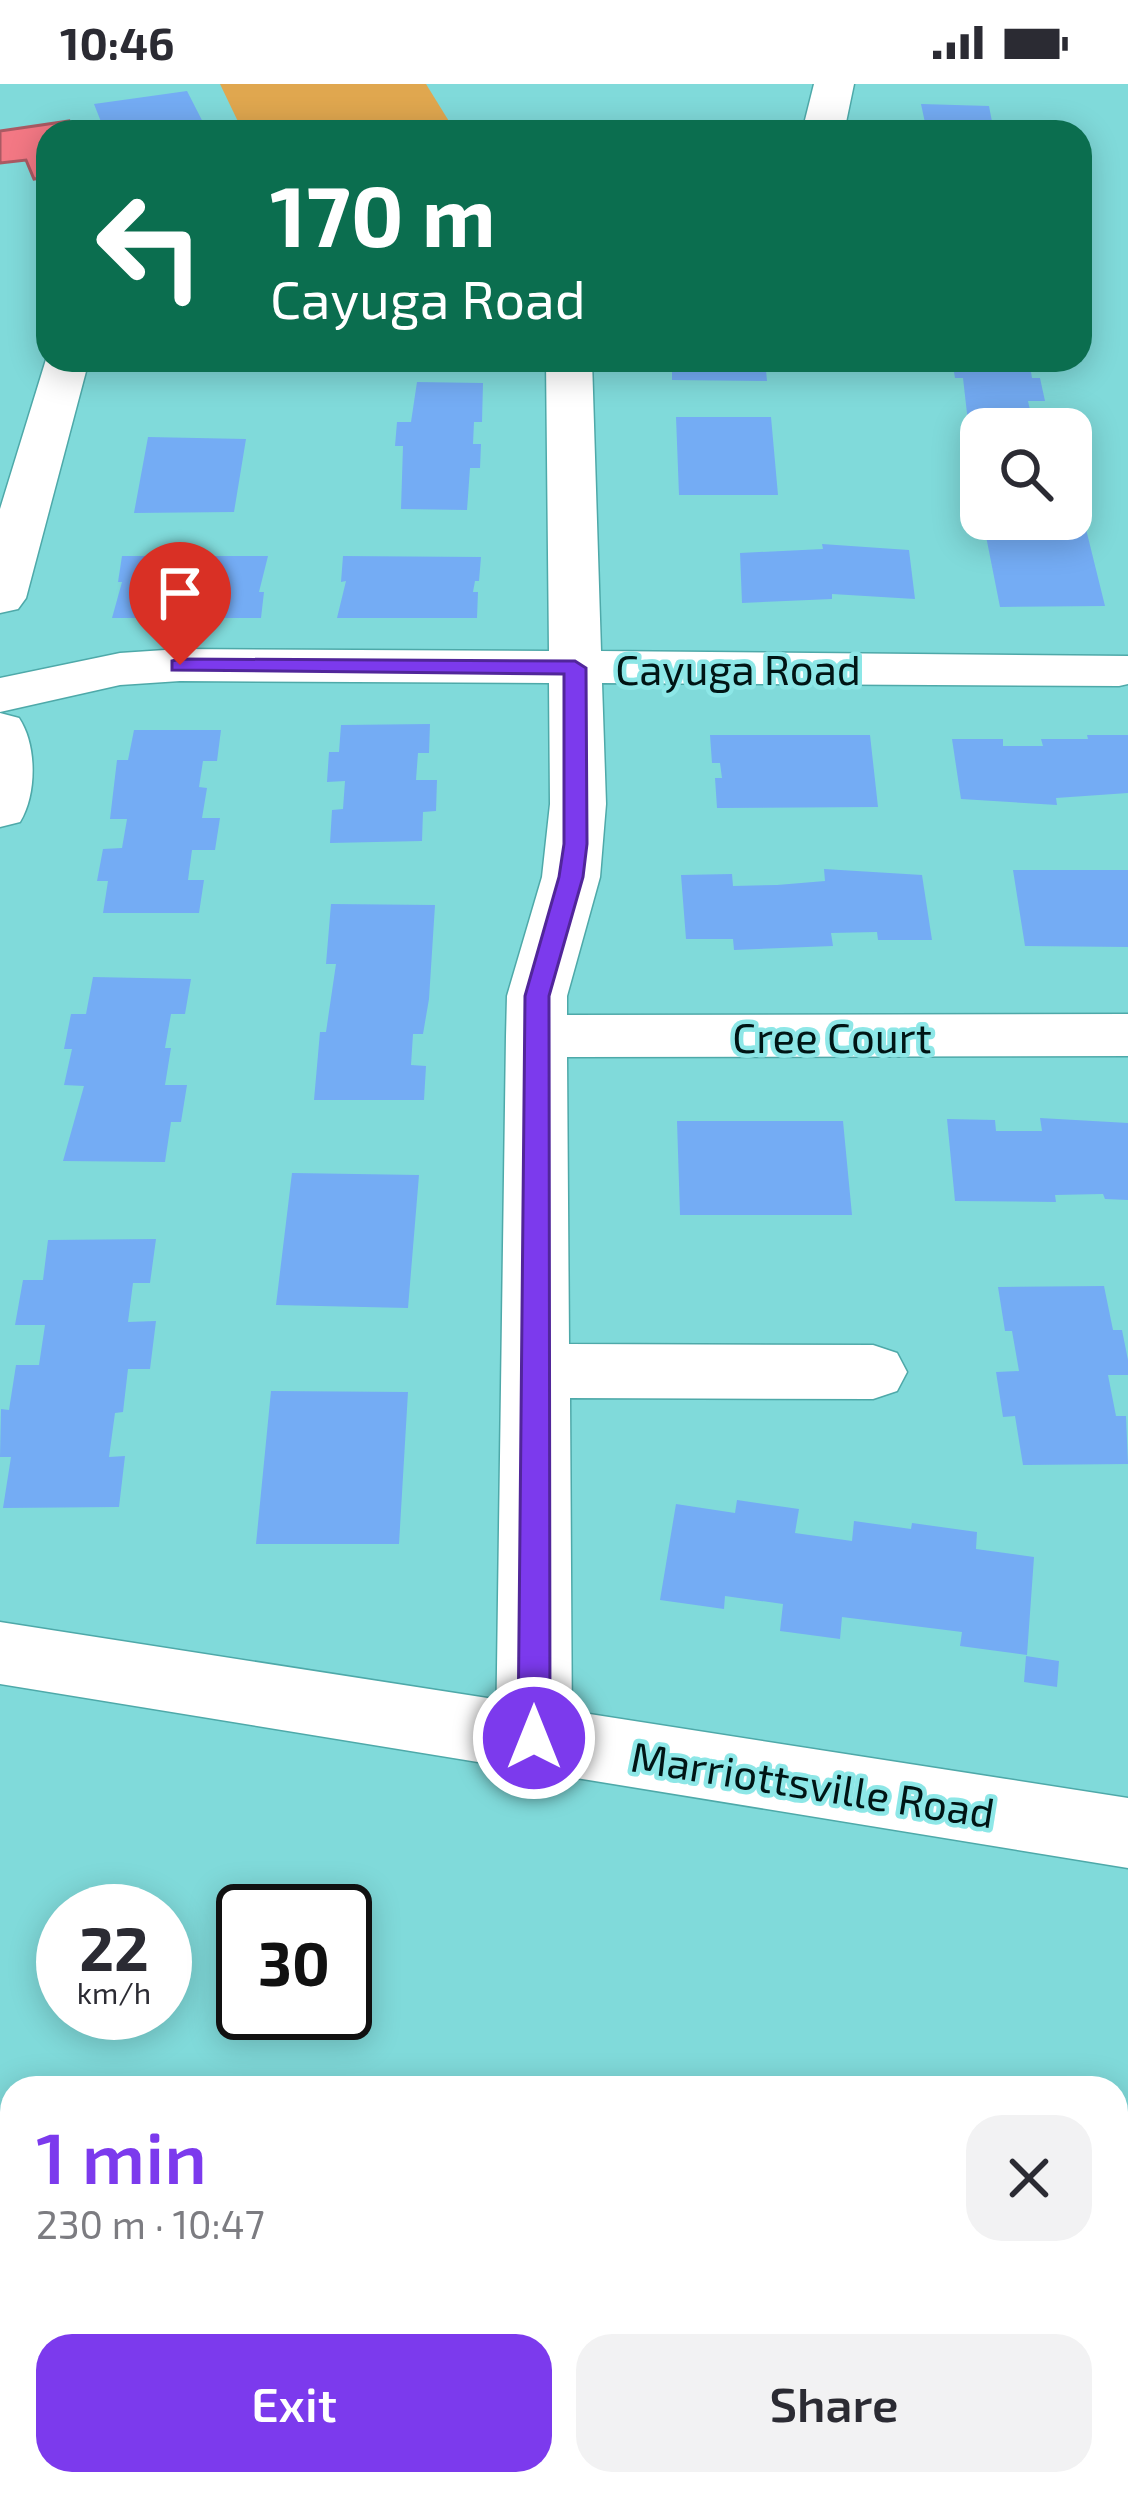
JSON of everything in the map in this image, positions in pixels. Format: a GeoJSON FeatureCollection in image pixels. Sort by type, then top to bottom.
{"type":"FeatureCollection","features":[{"type":"Feature","properties":{"kind":"street"},"geometry":{"type":"LineString","coordinates":[[826,120],[834,84]]}},
{"type":"Feature","properties":{"kind":"street"},"geometry":{"type":"LineString","coordinates":[[0,598],[63,372]]}},
{"type":"Feature","properties":{"kind":"street"},"geometry":{"type":"LineString","coordinates":[[534,1738],[537,996],[571,877],[575,844],[568,372]]}},
{"type":"Feature","properties":{"kind":"street","name":"Cayuga Road"},"geometry":{"type":"LineString","coordinates":[[0,695],[120,669],[180,665],[1119,670]]}},
{"type":"Feature","properties":{"kind":"street"},"geometry":{"type":"LineString","coordinates":[[0,730],[5,757],[0,808]]}},
{"type":"Feature","properties":{"kind":"street","name":"Cree Court"},"geometry":{"type":"LineString","coordinates":[[536,1036],[1128,1036]]}},
{"type":"Feature","properties":{"kind":"street"},"geometry":{"type":"LineString","coordinates":[[535,1371],[873,1372]]}},
{"type":"Feature","properties":{"kind":"street","name":"Marriottsville Road"},"geometry":{"type":"LineString","coordinates":[[0,1653],[1128,1833]]}},
{"type":"Feature","properties":{"kind":"shaded area"},"geometry":{"type":"Polygon","coordinates":[[[220,84],[426,84],[448,120],[237,120],[220,84]]]}},
{"type":"Feature","properties":{"kind":"shaded area"},"geometry":{"type":"Polygon","coordinates":[[[36,126],[36,179],[26,160],[0,163],[0,131],[36,126]]]}},
{"type":"Feature","properties":{"kind":"building"},"geometry":{"type":"Polygon","coordinates":[[[187,91],[202,120],[100,120],[94,104],[187,91]]]}},
{"type":"Feature","properties":{"kind":"building"},"geometry":{"type":"Polygon","coordinates":[[[921,104],[989,106],[992,120],[924,120],[921,104]]]}},
{"type":"Feature","properties":{"kind":"building"},"geometry":{"type":"Polygon","coordinates":[[[672,372],[766,372],[767,381],[672,380],[672,372]]]}},
{"type":"Feature","properties":{"kind":"building"},"geometry":{"type":"Polygon","coordinates":[[[954,372],[1031,372],[1032,378],[1040,378],[1045,401],[1028,401],[1030,408],[966,408],[963,378],[955,378],[954,372]]]}},
{"type":"Feature","properties":{"kind":"building"},"geometry":{"type":"Polygon","coordinates":[[[417,382],[483,383],[482,422],[474,422],[473,444],[481,444],[480,468],[470,468],[467,510],[401,509],[403,446],[395,446],[397,422],[411,422],[417,382]]]}},
{"type":"Feature","properties":{"kind":"building"},"geometry":{"type":"Polygon","coordinates":[[[676,417],[771,417],[778,495],[679,495],[676,417]]]}},
{"type":"Feature","properties":{"kind":"building"},"geometry":{"type":"Polygon","coordinates":[[[148,437],[246,439],[234,512],[134,513],[148,437]]]}},
{"type":"Feature","properties":{"kind":"building"},"geometry":{"type":"Polygon","coordinates":[[[987,540],[1089,540],[1105,606],[1000,607],[987,540]]]}},
{"type":"Feature","properties":{"kind":"building"},"geometry":{"type":"Polygon","coordinates":[[[822,544],[909,550],[915,599],[832,594],[832,599],[742,603],[740,553],[823,549],[822,544]]]}},
{"type":"Feature","properties":{"kind":"building"},"geometry":{"type":"Polygon","coordinates":[[[122,556],[268,556],[259,592],[264,592],[261,618],[112,618],[122,582],[118,582],[122,556]]]}},
{"type":"Feature","properties":{"kind":"building"},"geometry":{"type":"Polygon","coordinates":[[[343,556],[481,557],[473,592],[478,592],[477,618],[337,618],[346,581],[341,582],[343,556]]]}},
{"type":"Feature","properties":{"kind":"building"},"geometry":{"type":"Polygon","coordinates":[[[430,724],[429,753],[418,753],[416,780],[437,780],[436,811],[423,812],[422,841],[330,843],[332,810],[343,809],[345,781],[327,782],[329,752],[339,752],[341,725],[430,724]]]}},
{"type":"Feature","properties":{"kind":"building"},"geometry":{"type":"Polygon","coordinates":[[[134,730],[221,730],[217,761],[203,761],[199,787],[207,788],[202,818],[220,818],[215,850],[192,850],[188,880],[204,880],[199,913],[103,913],[108,881],[97,881],[103,849],[122,848],[127,819],[110,819],[117,760],[128,760],[134,730]]]}},
{"type":"Feature","properties":{"kind":"building"},"geometry":{"type":"Polygon","coordinates":[[[710,735],[870,735],[878,807],[717,808],[715,778],[722,778],[720,763],[712,763],[710,735]]]}},
{"type":"Feature","properties":{"kind":"building"},"geometry":{"type":"Polygon","coordinates":[[[1087,735],[1128,735],[1128,793],[1056,798],[1057,805],[961,799],[952,739],[1003,739],[1003,746],[1043,746],[1041,739],[1088,739],[1087,735]]]}},
{"type":"Feature","properties":{"kind":"building"},"geometry":{"type":"Polygon","coordinates":[[[824,869],[922,875],[932,940],[878,940],[877,932],[831,933],[833,946],[734,950],[733,939],[686,939],[681,875],[732,874],[733,886],[777,885],[825,881],[824,869]]]}},
{"type":"Feature","properties":{"kind":"building"},"geometry":{"type":"Polygon","coordinates":[[[1013,870],[1128,870],[1128,947],[1025,946],[1013,870]]]}},
{"type":"Feature","properties":{"kind":"building"},"geometry":{"type":"Polygon","coordinates":[[[331,904],[435,905],[429,999],[423,1034],[413,1034],[411,1065],[426,1066],[424,1100],[314,1100],[320,1032],[326,1032],[336,964],[326,964],[331,904]]]}},
{"type":"Feature","properties":{"kind":"building"},"geometry":{"type":"Polygon","coordinates":[[[93,977],[191,979],[185,1014],[171,1014],[165,1048],[171,1048],[165,1085],[187,1085],[181,1122],[171,1122],[165,1162],[63,1161],[84,1086],[64,1085],[72,1049],[64,1049],[71,1014],[86,1014],[93,977]]]}},
{"type":"Feature","properties":{"kind":"building"},"geometry":{"type":"Polygon","coordinates":[[[1040,1118],[1128,1123],[1128,1200],[1105,1199],[1103,1194],[1055,1195],[1056,1202],[955,1201],[947,1119],[995,1120],[996,1131],[1042,1131],[1040,1118]]]}},
{"type":"Feature","properties":{"kind":"building"},"geometry":{"type":"Polygon","coordinates":[[[677,1121],[843,1121],[852,1215],[680,1215],[677,1121]]]}},
{"type":"Feature","properties":{"kind":"building"},"geometry":{"type":"Polygon","coordinates":[[[292,1173],[419,1175],[408,1308],[276,1305],[292,1173]]]}},
{"type":"Feature","properties":{"kind":"building"},"geometry":{"type":"Polygon","coordinates":[[[156,1239],[150,1283],[133,1283],[128,1322],[156,1321],[150,1369],[128,1369],[123,1412],[115,1413],[109,1457],[125,1456],[119,1507],[3,1508],[11,1457],[0,1457],[1,1409],[9,1410],[16,1365],[39,1365],[45,1325],[15,1325],[23,1280],[43,1280],[48,1240],[156,1239]]]}},
{"type":"Feature","properties":{"kind":"building"},"geometry":{"type":"Polygon","coordinates":[[[1104,1286],[1113,1330],[1122,1330],[1128,1360],[1128,1375],[1108,1375],[1116,1416],[1126,1416],[1128,1464],[1023,1465],[1015,1416],[1003,1417],[996,1372],[1019,1371],[1012,1331],[1005,1331],[998,1287],[1104,1286]]]}},
{"type":"Feature","properties":{"kind":"building"},"geometry":{"type":"Polygon","coordinates":[[[271,1391],[408,1392],[399,1544],[256,1544],[271,1391]]]}},
{"type":"Feature","properties":{"kind":"building"},"geometry":{"type":"Polygon","coordinates":[[[737,1500],[799,1509],[795,1533],[852,1541],[854,1521],[911,1529],[912,1523],[977,1532],[976,1549],[1034,1557],[1027,1655],[960,1646],[962,1632],[842,1617],[840,1639],[780,1631],[783,1604],[725,1596],[724,1609],[660,1600],[676,1504],[735,1513],[737,1500]]]}},
{"type":"Feature","properties":{"kind":"building"},"geometry":{"type":"Polygon","coordinates":[[[1026,1656],[1059,1661],[1057,1687],[1024,1682],[1026,1656]]]}},
{"type":"Feature","properties":{"kind":"route"},"geometry":{"type":"LineString","coordinates":[[180,665],[575,668],[575,844],[571,877],[537,996],[534,1738]]}}]}
